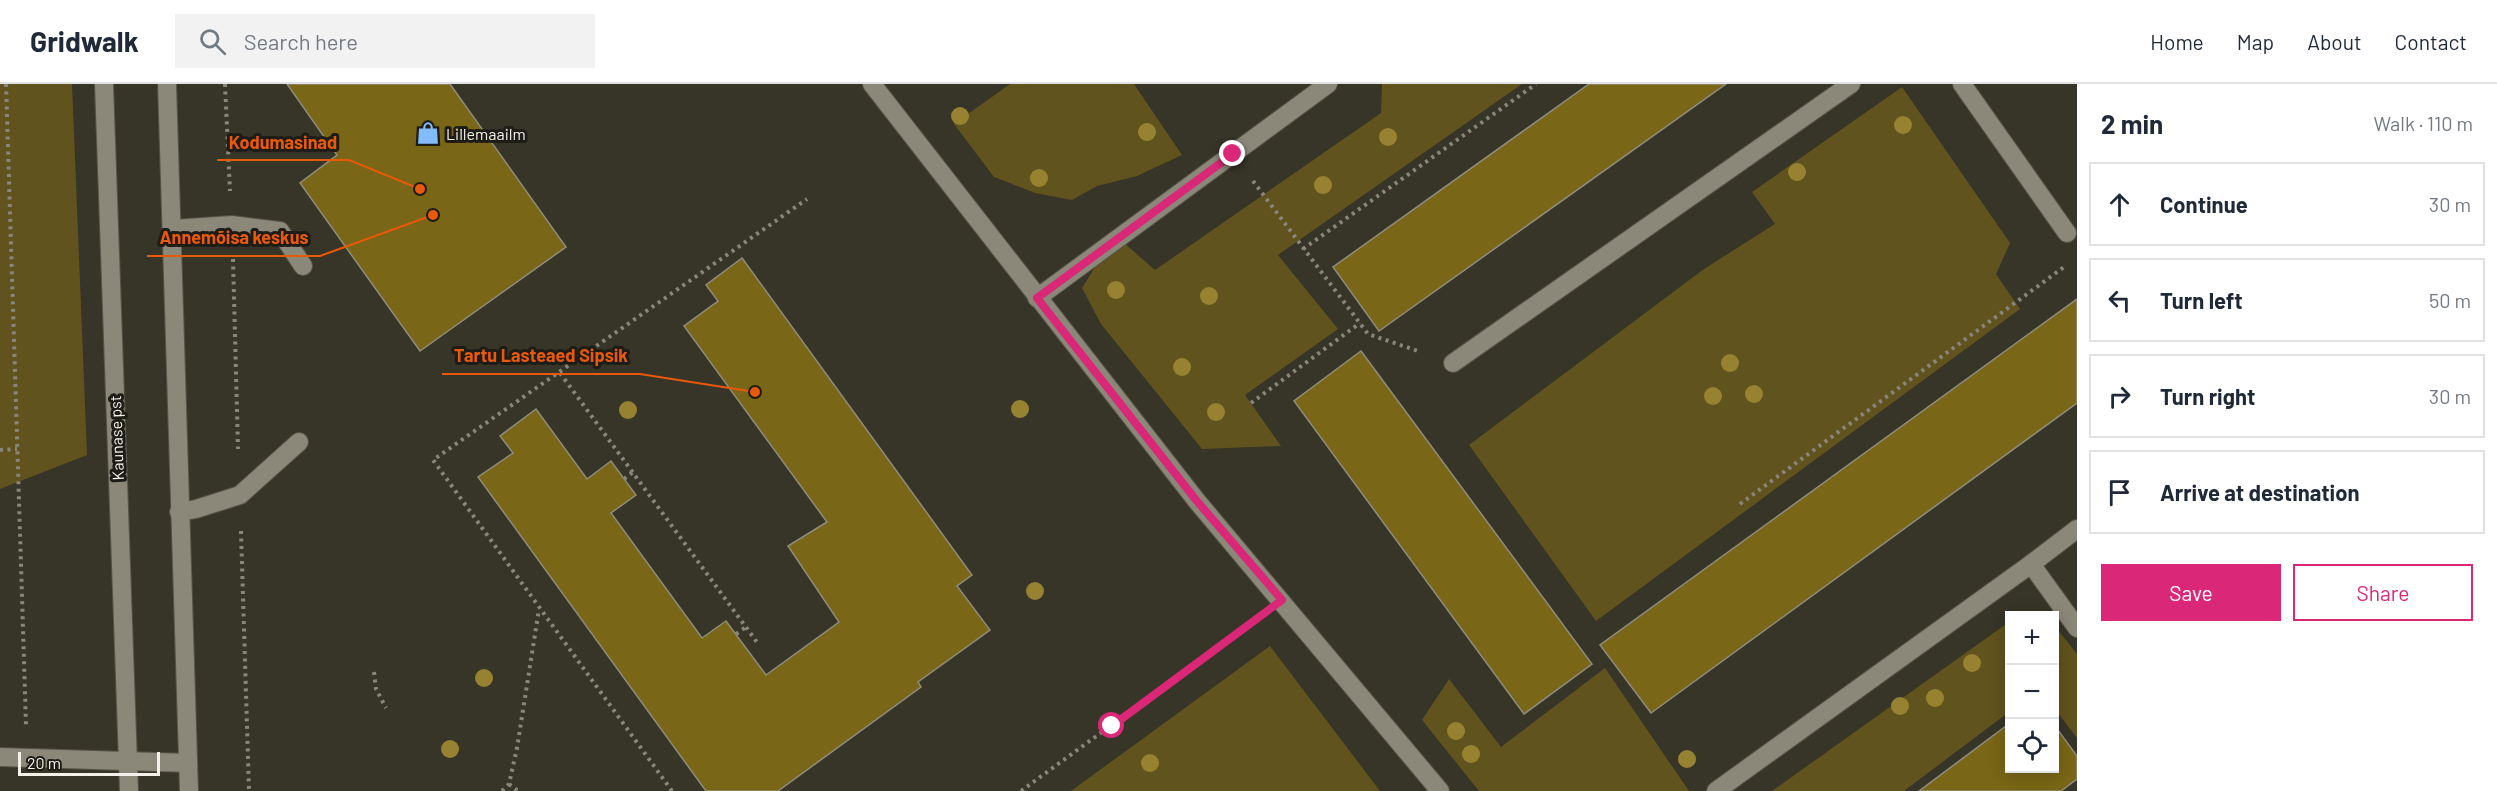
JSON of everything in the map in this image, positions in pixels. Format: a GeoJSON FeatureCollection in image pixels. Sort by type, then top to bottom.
{"type":"FeatureCollection","features":[{"type":"Feature","properties":{"kind":"street","name":"Kaunase pst"},"geometry":{"type":"LineString","coordinates":[[104,84],[129,791]]}},
{"type":"Feature","properties":{"kind":"street"},"geometry":{"type":"LineString","coordinates":[[167,84],[189,791]]}},
{"type":"Feature","properties":{"kind":"street"},"geometry":{"type":"LineString","coordinates":[[872,84],[1196,500],[1440,791]]}},
{"type":"Feature","properties":{"kind":"street"},"geometry":{"type":"LineString","coordinates":[[1037,298],[1328,84]]}},
{"type":"Feature","properties":{"kind":"street"},"geometry":{"type":"LineString","coordinates":[[1453,363],[1851,84]]}},
{"type":"Feature","properties":{"kind":"street"},"geometry":{"type":"LineString","coordinates":[[1962,84],[2067,232]]}},
{"type":"Feature","properties":{"kind":"street"},"geometry":{"type":"LineString","coordinates":[[172,229],[232,225],[280,231],[303,266]]}},
{"type":"Feature","properties":{"kind":"street"},"geometry":{"type":"LineString","coordinates":[[179,512],[240,495],[299,442]]}},
{"type":"Feature","properties":{"kind":"street"},"geometry":{"type":"LineString","coordinates":[[1716,791],[2077,529]]}},
{"type":"Feature","properties":{"kind":"street"},"geometry":{"type":"LineString","coordinates":[[2031,564],[2077,628]]}},
{"type":"Feature","properties":{"kind":"street"},"geometry":{"type":"LineString","coordinates":[[0,757],[188,763]]}},
{"type":"Feature","properties":{"kind":"path"},"geometry":{"type":"LineString","coordinates":[[6,84],[27,757]]}},
{"type":"Feature","properties":{"kind":"path"},"geometry":{"type":"LineString","coordinates":[[225,84],[232,225],[249,791]]}},
{"type":"Feature","properties":{"kind":"path"},"geometry":{"type":"LineString","coordinates":[[1303,249],[1536,84]]}},
{"type":"Feature","properties":{"kind":"path"},"geometry":{"type":"LineString","coordinates":[[1233,154],[1368,334],[1453,363]]}},
{"type":"Feature","properties":{"kind":"path"},"geometry":{"type":"LineString","coordinates":[[672,791],[433,460],[807,199]]}},
{"type":"Feature","properties":{"kind":"path"},"geometry":{"type":"LineString","coordinates":[[1740,504],[2067,264]]}},
{"type":"Feature","properties":{"kind":"path"},"geometry":{"type":"LineString","coordinates":[[1251,402],[1360,323]]}},
{"type":"Feature","properties":{"kind":"path"},"geometry":{"type":"LineString","coordinates":[[560,373],[759,645]]}},
{"type":"Feature","properties":{"kind":"path"},"geometry":{"type":"LineString","coordinates":[[0,450],[17,449]]}},
{"type":"Feature","properties":{"kind":"path"},"geometry":{"type":"LineString","coordinates":[[624,479],[633,472]]}},
{"type":"Feature","properties":{"kind":"path"},"geometry":{"type":"LineString","coordinates":[[1021,791],[1282,600]]}},
{"type":"Feature","properties":{"kind":"path"},"geometry":{"type":"LineString","coordinates":[[502,791],[510,784],[540,608]]}},
{"type":"Feature","properties":{"kind":"path"},"geometry":{"type":"LineString","coordinates":[[736,634],[746,627]]}},
{"type":"Feature","properties":{"kind":"path"},"geometry":{"type":"LineString","coordinates":[[374,672],[376,689],[386,708]]}},
{"type":"Feature","properties":{"kind":"path"},"geometry":{"type":"LineString","coordinates":[[510,784],[518,791]]}},
{"type":"Feature","properties":{"kind":"shaded area"},"geometry":{"type":"Polygon","coordinates":[[[0,84],[72,84],[87,455],[0,489],[0,84]]]}},
{"type":"Feature","properties":{"kind":"shaded area"},"geometry":{"type":"Polygon","coordinates":[[[1010,84],[1134,84],[1182,155],[1137,176],[1097,186],[1072,200],[1035,193],[994,177],[954,124],[1010,84]]]}},
{"type":"Feature","properties":{"kind":"shaded area"},"geometry":{"type":"Polygon","coordinates":[[[1382,84],[1522,84],[1278,255],[1338,329],[1245,395],[1281,446],[1202,449],[1101,324],[1082,288],[1115,235],[1155,270],[1381,113],[1382,84]]]}},
{"type":"Feature","properties":{"kind":"shaded area"},"geometry":{"type":"Polygon","coordinates":[[[1902,87],[2010,243],[1996,274],[2020,309],[1596,621],[1469,445],[1704,269],[1775,224],[1752,192],[1902,87]]]}},
{"type":"Feature","properties":{"kind":"shaded area"},"geometry":{"type":"Polygon","coordinates":[[[2005,625],[2005,715],[1904,791],[1772,791],[2005,625]]]}},
{"type":"Feature","properties":{"kind":"shaded area"},"geometry":{"type":"Polygon","coordinates":[[[2059,631],[2077,654],[2077,738],[2059,714],[2059,631]]]}},
{"type":"Feature","properties":{"kind":"shaded area"},"geometry":{"type":"Polygon","coordinates":[[[1270,646],[1380,791],[1071,791],[1270,646]]]}},
{"type":"Feature","properties":{"kind":"shaded area"},"geometry":{"type":"Polygon","coordinates":[[[1605,668],[1689,791],[1479,791],[1422,720],[1449,679],[1501,747],[1605,668]]]}},
{"type":"Feature","properties":{"kind":"building"},"geometry":{"type":"Polygon","coordinates":[[[287,84],[450,84],[566,247],[420,351],[300,183],[337,155],[287,84]]]}},
{"type":"Feature","properties":{"kind":"building"},"geometry":{"type":"Polygon","coordinates":[[[1589,84],[1726,84],[1379,331],[1333,267],[1589,84]]]}},
{"type":"Feature","properties":{"kind":"building"},"geometry":{"type":"Polygon","coordinates":[[[742,258],[972,575],[957,586],[990,630],[918,682],[921,687],[778,791],[706,791],[478,477],[513,453],[500,436],[536,409],[587,479],[611,461],[636,495],[611,513],[702,638],[726,621],[766,675],[839,622],[788,546],[827,522],[684,326],[718,301],[706,285],[742,258]]]}},
{"type":"Feature","properties":{"kind":"building"},"geometry":{"type":"Polygon","coordinates":[[[2077,299],[2077,403],[1651,713],[1600,645],[2077,299]]]}},
{"type":"Feature","properties":{"kind":"building"},"geometry":{"type":"Polygon","coordinates":[[[1361,351],[1592,664],[1524,714],[1294,401],[1361,351]]]}},
{"type":"Feature","properties":{"kind":"building"},"geometry":{"type":"Polygon","coordinates":[[[2005,727],[2005,773],[2059,773],[2059,731],[2077,756],[2077,779],[2061,791],[1919,791],[2005,727]]]}},
{"type":"Feature","properties":{"kind":"place","name":"Lillemaailm"},"geometry":{"type":"Point","coordinates":[428,133]}},
{"type":"Feature","properties":{"kind":"place","name":"Kodumasinad"},"geometry":{"type":"Point","coordinates":[420,189]}},
{"type":"Feature","properties":{"kind":"place","name":"Annemõisa keskus"},"geometry":{"type":"Point","coordinates":[433,215]}},
{"type":"Feature","properties":{"kind":"place","name":"Tartu Lasteaed Sipsik"},"geometry":{"type":"Point","coordinates":[755,392]}},
{"type":"Feature","properties":{"kind":"route"},"geometry":{"type":"LineString","coordinates":[[1112,726],[1282,600],[1196,500],[1037,298],[1233,154]]}}]}
